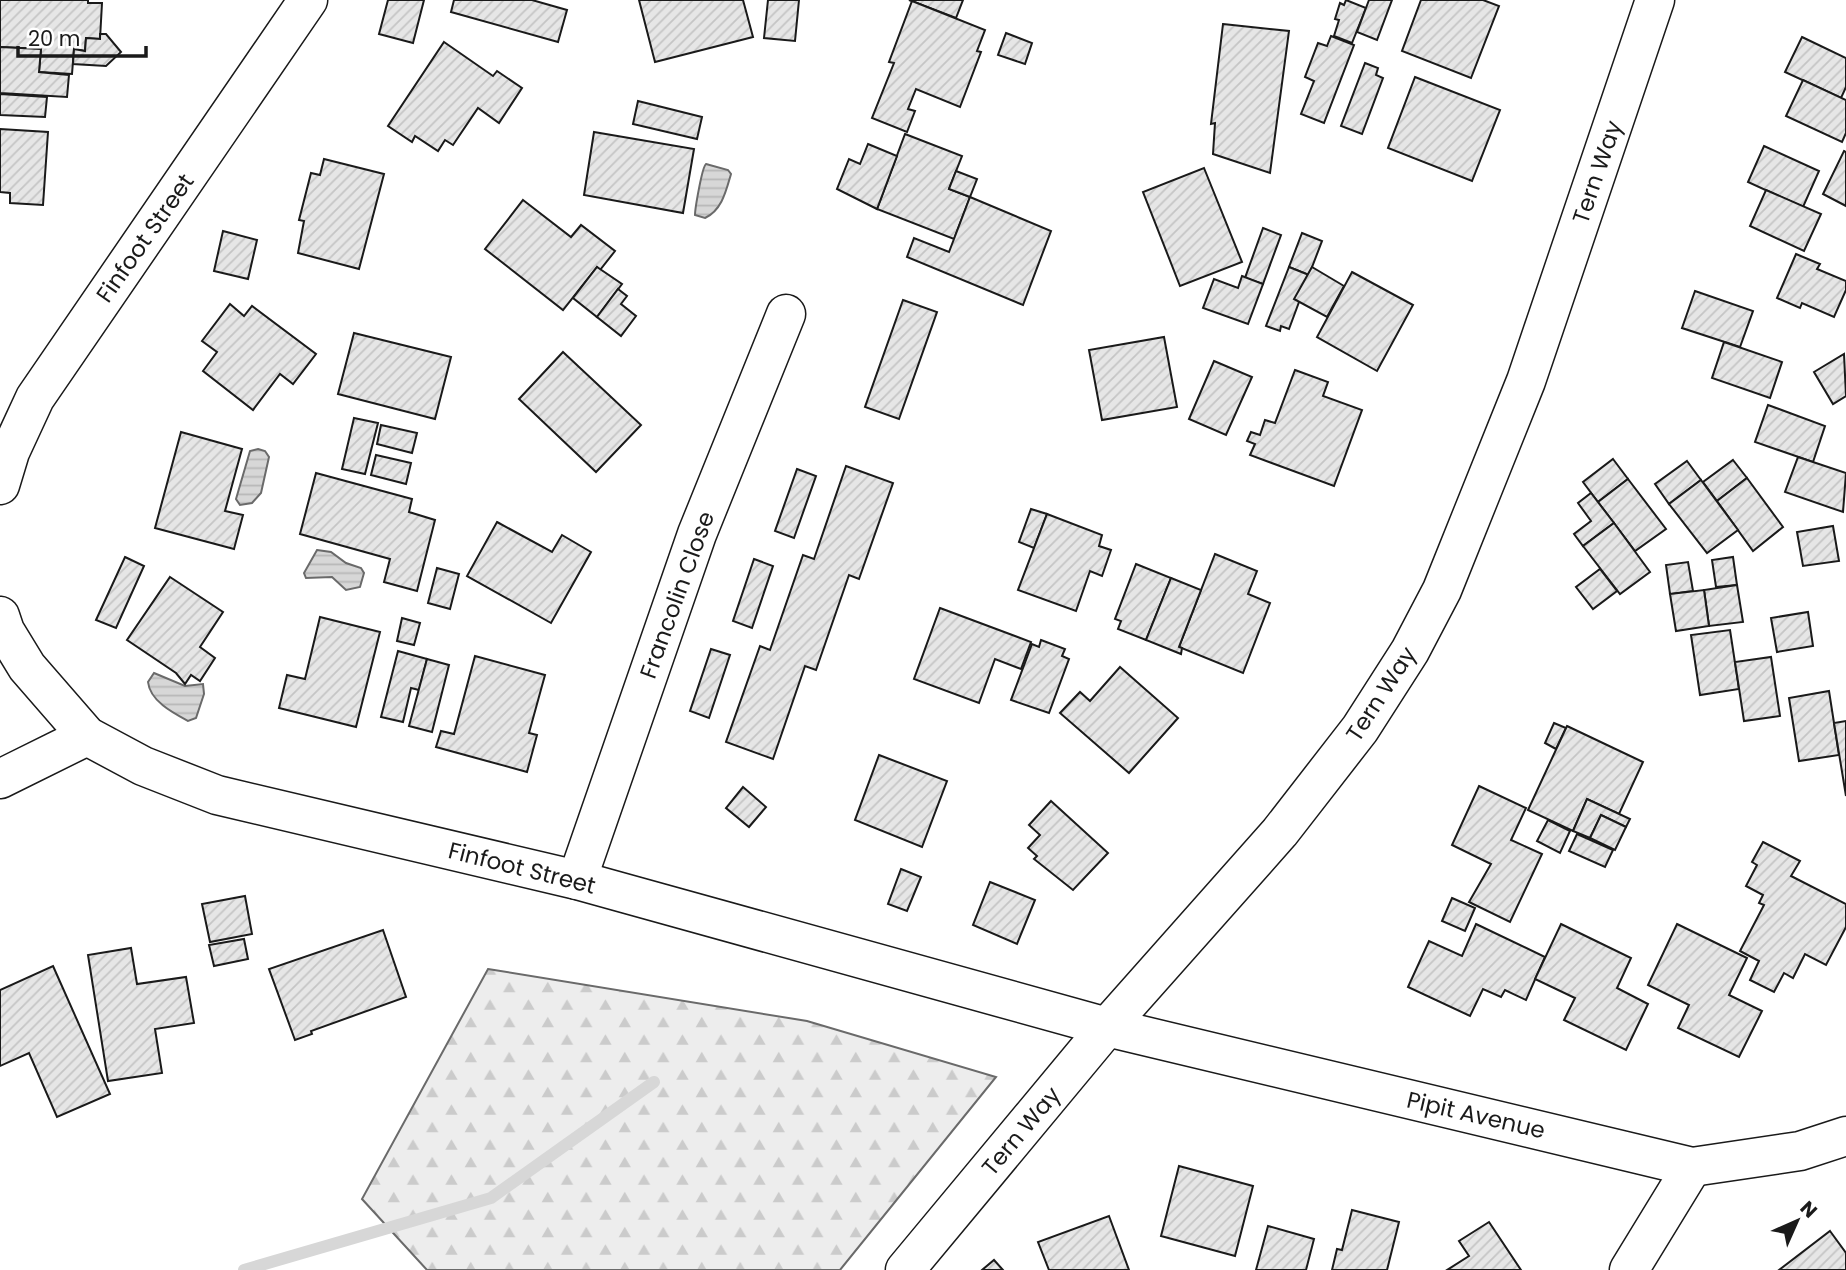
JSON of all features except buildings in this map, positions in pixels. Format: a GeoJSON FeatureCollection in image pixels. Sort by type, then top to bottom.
{"type":"FeatureCollection","features":[{"type":"Feature","properties":{"kind":"street","name":"Finfoot Street"},"geometry":{"type":"LineString","coordinates":[[0,485],[10,452],[35,398],[308,0]]}},
{"type":"Feature","properties":{"kind":"street","name":"Tern Way"},"geometry":{"type":"LineString","coordinates":[[905,1270],[1107,1027],[1280,832],[1360,729],[1410,652],[1442,590],[1525,381],[1655,0]]}},
{"type":"Feature","properties":{"kind":"street","name":"Francolin Close"},"geometry":{"type":"LineString","coordinates":[[577,880],[697,534],[786,314]]}},
{"type":"Feature","properties":{"kind":"street","name":"Finfoot Street"},"geometry":{"type":"LineString","coordinates":[[0,616],[5,631],[27,667],[87,736],[143,766],[217,795],[577,880],[1107,1027]]}},
{"type":"Feature","properties":{"kind":"street"},"geometry":{"type":"LineString","coordinates":[[0,779],[87,736]]}},
{"type":"Feature","properties":{"kind":"street","name":"Pipit Avenue"},"geometry":{"type":"LineString","coordinates":[[1107,1027],[1692,1167],[1800,1151],[1846,1136]]}},
{"type":"Feature","properties":{"kind":"street"},"geometry":{"type":"LineString","coordinates":[[1629,1270],[1692,1167]]}},
{"type":"Feature","properties":{"kind":"green space"},"geometry":{"type":"Polygon","coordinates":[[[488,969],[807,1021],[996,1077],[840,1270],[427,1270],[362,1199],[488,969]]]}},
{"type":"Feature","properties":{"kind":"shaded area"},"geometry":{"type":"Polygon","coordinates":[[[706,164],[728,170],[731,174],[719,205],[705,218],[695,215],[706,164]]]}},
{"type":"Feature","properties":{"kind":"shaded area"},"geometry":{"type":"Polygon","coordinates":[[[250,451],[265,451],[269,457],[261,493],[252,503],[240,505],[236,499],[250,451]]]}},
{"type":"Feature","properties":{"kind":"shaded area"},"geometry":{"type":"Polygon","coordinates":[[[317,550],[331,552],[346,563],[361,568],[364,573],[360,587],[346,590],[332,577],[306,578],[304,573],[317,550]]]}},
{"type":"Feature","properties":{"kind":"shaded area"},"geometry":{"type":"Polygon","coordinates":[[[154,673],[185,686],[203,684],[204,694],[196,718],[188,721],[158,701],[148,682],[154,673]]]}},
{"type":"Feature","properties":{"kind":"waterway"},"geometry":{"type":"LineString","coordinates":[[244,1270],[491,1198],[654,1082]]}}]}
